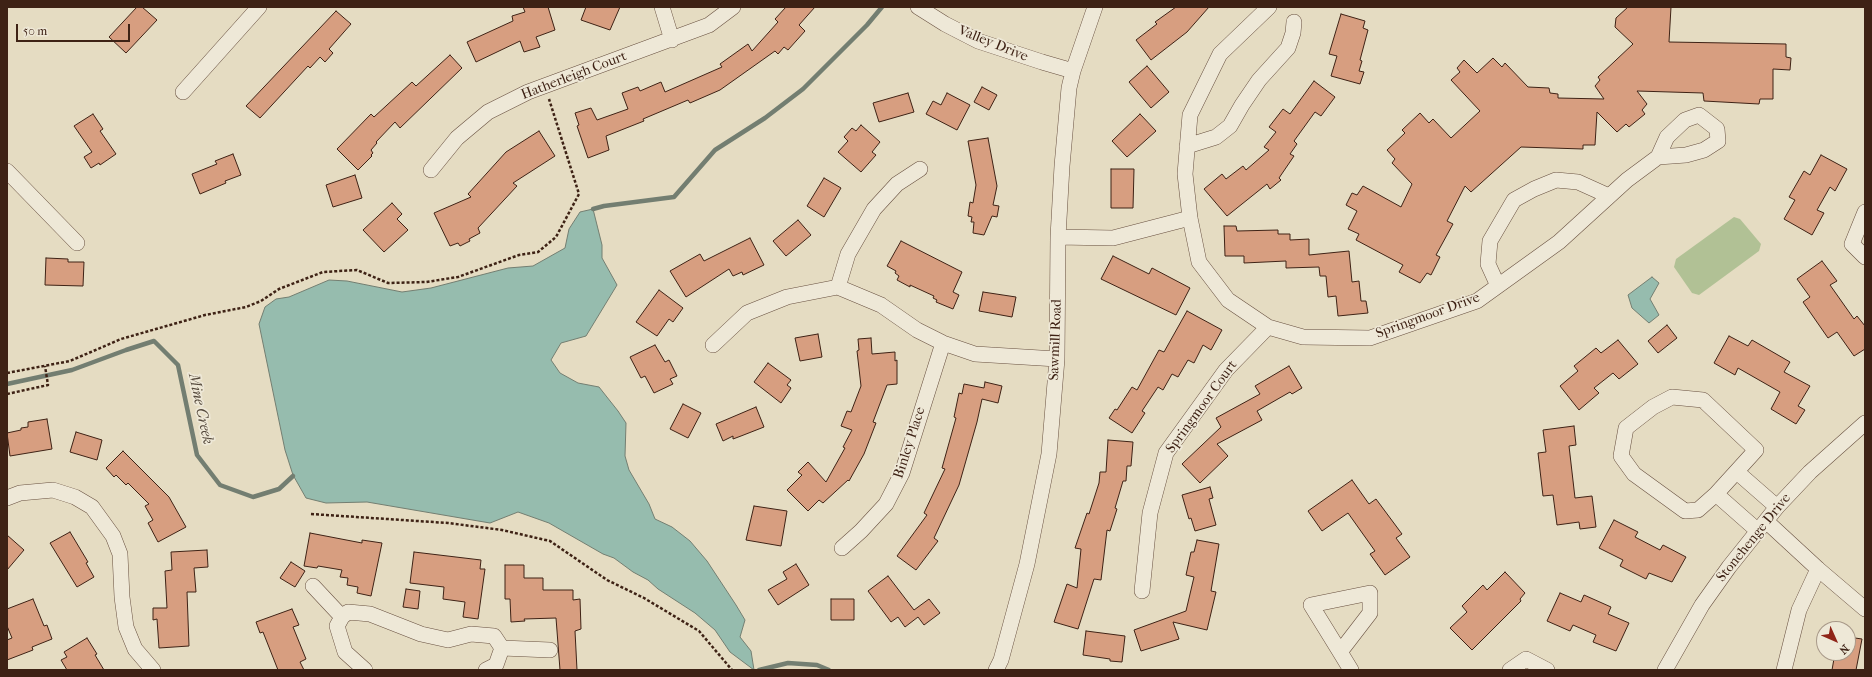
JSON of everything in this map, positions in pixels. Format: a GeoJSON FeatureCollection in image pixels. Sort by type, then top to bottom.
{"type":"FeatureCollection","features":[{"type":"Feature","properties":{"kind":"street"},"geometry":{"type":"LineString","coordinates":[[183,92],[259,7]]}},
{"type":"Feature","properties":{"kind":"street"},"geometry":{"type":"LineString","coordinates":[[662,7],[672,40]]}},
{"type":"Feature","properties":{"kind":"street","name":"Hatherleigh Court"},"geometry":{"type":"LineString","coordinates":[[431,170],[457,138],[488,112],[528,92],[710,25],[733,7]]}},
{"type":"Feature","properties":{"kind":"street","name":"Valley Drive"},"geometry":{"type":"LineString","coordinates":[[918,7],[945,24],[978,41],[1073,71]]}},
{"type":"Feature","properties":{"kind":"street","name":"Sawmill Road"},"geometry":{"type":"LineString","coordinates":[[996,670],[1001,660],[1027,564],[1049,454],[1057,359],[1058,237],[1062,166],[1069,88],[1073,71],[1095,7]]}},
{"type":"Feature","properties":{"kind":"street","name":"Springmoor Drive"},"geometry":{"type":"LineString","coordinates":[[1269,7],[1220,54],[1190,115],[1185,174],[1190,218],[1199,262],[1228,300],[1268,327],[1302,337],[1370,338],[1477,301],[1559,242],[1609,196],[1658,157]]}},
{"type":"Feature","properties":{"kind":"street"},"geometry":{"type":"LineString","coordinates":[[1187,146],[1216,137],[1230,126],[1259,80],[1288,48],[1294,33],[1294,22]]}},
{"type":"Feature","properties":{"kind":"street"},"geometry":{"type":"LineString","coordinates":[[838,287],[848,254],[874,209],[897,184],[920,169]]}},
{"type":"Feature","properties":{"kind":"street"},"geometry":{"type":"LineString","coordinates":[[7,171],[77,243]]}},
{"type":"Feature","properties":{"kind":"street"},"geometry":{"type":"LineString","coordinates":[[1498,286],[1488,264],[1490,241],[1514,200],[1534,189],[1556,180],[1578,182],[1609,196]]}},
{"type":"Feature","properties":{"kind":"street"},"geometry":{"type":"LineString","coordinates":[[1865,212],[1852,244],[1865,257]]}},
{"type":"Feature","properties":{"kind":"street"},"geometry":{"type":"LineString","coordinates":[[1058,237],[1113,238],[1190,218]]}},
{"type":"Feature","properties":{"kind":"street"},"geometry":{"type":"LineString","coordinates":[[713,345],[747,313],[787,297],[838,287],[881,305],[917,330],[943,343],[975,354],[1057,359]]}},
{"type":"Feature","properties":{"kind":"street","name":"Springmoor Court"},"geometry":{"type":"LineString","coordinates":[[1142,591],[1150,512],[1166,454],[1226,370],[1268,327]]}},
{"type":"Feature","properties":{"kind":"street","name":"Binley Place"},"geometry":{"type":"LineString","coordinates":[[842,548],[861,531],[886,504],[902,474],[943,343]]}},
{"type":"Feature","properties":{"kind":"street"},"geometry":{"type":"LineString","coordinates":[[1672,397],[1703,400],[1756,450],[1737,472],[1698,510],[1685,511],[1634,474],[1621,456],[1626,428],[1653,407],[1672,397]]}},
{"type":"Feature","properties":{"kind":"street","name":"Stonehenge Drive"},"geometry":{"type":"LineString","coordinates":[[1665,670],[1702,605],[1777,507],[1810,472],[1865,423]]}},
{"type":"Feature","properties":{"kind":"street"},"geometry":{"type":"LineString","coordinates":[[1737,472],[1777,507]]}},
{"type":"Feature","properties":{"kind":"street"},"geometry":{"type":"LineString","coordinates":[[7,498],[20,493],[53,490],[75,497],[92,507],[113,536],[120,554],[122,597],[126,627],[135,649],[153,670]]}},
{"type":"Feature","properties":{"kind":"street"},"geometry":{"type":"LineString","coordinates":[[1716,494],[1762,526],[1818,569],[1865,609]]}},
{"type":"Feature","properties":{"kind":"street"},"geometry":{"type":"LineString","coordinates":[[1784,670],[1799,610],[1818,569]]}},
{"type":"Feature","properties":{"kind":"street"},"geometry":{"type":"LineString","coordinates":[[313,586],[342,617]]}},
{"type":"Feature","properties":{"kind":"street"},"geometry":{"type":"LineString","coordinates":[[365,670],[345,652],[336,626],[342,617],[348,612],[370,614],[421,634],[448,640],[471,634],[494,636],[502,648]]}},
{"type":"Feature","properties":{"kind":"street"},"geometry":{"type":"LineString","coordinates":[[502,648],[550,650]]}},
{"type":"Feature","properties":{"kind":"street"},"geometry":{"type":"LineString","coordinates":[[486,670],[496,665],[502,648]]}},
{"type":"Feature","properties":{"kind":"street"},"geometry":{"type":"LineString","coordinates":[[1340,652],[1352,670]]}},
{"type":"Feature","properties":{"kind":"street"},"geometry":{"type":"LineString","coordinates":[[1510,670],[1526,659],[1547,670]]}},
{"type":"Feature","properties":{"kind":"path"},"geometry":{"type":"LineString","coordinates":[[7,373],[70,361],[121,339],[171,324],[246,307],[261,301],[279,289],[323,272],[357,270],[388,282],[426,282],[458,277],[519,255],[538,252],[556,237],[579,194],[544,86]]}},
{"type":"Feature","properties":{"kind":"path"},"geometry":{"type":"LineString","coordinates":[[7,394],[48,385],[45,366]]}},
{"type":"Feature","properties":{"kind":"path"},"geometry":{"type":"LineString","coordinates":[[311,514],[448,522],[502,530],[550,541],[607,580],[644,598],[699,631],[732,670]]}},
{"type":"Feature","properties":{"kind":"shaded area"},"geometry":{"type":"Polygon","coordinates":[[[593,209],[602,245],[602,258],[617,285],[586,336],[561,343],[551,360],[560,373],[578,383],[599,387],[626,423],[625,456],[629,470],[649,504],[655,519],[672,527],[690,541],[707,561],[736,605],[745,620],[740,637],[751,651],[754,670],[730,652],[715,630],[695,613],[614,558],[603,554],[549,523],[518,512],[490,523],[367,502],[326,503],[306,498],[293,475],[285,450],[259,324],[265,307],[276,299],[289,297],[329,280],[347,281],[402,292],[431,288],[508,268],[533,266],[565,248],[569,229],[580,212],[593,209]]]}},
{"type":"Feature","properties":{"kind":"shaded area"},"geometry":{"type":"Polygon","coordinates":[[[1734,217],[1740,219],[1761,244],[1759,251],[1699,295],[1692,293],[1674,267],[1676,259],[1734,217]]]}},
{"type":"Feature","properties":{"kind":"shaded area"},"geometry":{"type":"Polygon","coordinates":[[[1652,277],[1659,283],[1650,299],[1659,315],[1649,323],[1632,308],[1628,295],[1652,277]]]}},
{"type":"Feature","properties":{"kind":"building"},"geometry":{"type":"Polygon","coordinates":[[[137,7],[142,7],[157,20],[126,53],[109,37],[137,7]]]}},
{"type":"Feature","properties":{"kind":"building"},"geometry":{"type":"Polygon","coordinates":[[[523,7],[548,7],[555,30],[536,37],[540,47],[524,52],[520,41],[476,62],[467,42],[513,21],[512,16],[525,12],[523,7]]]}},
{"type":"Feature","properties":{"kind":"building"},"geometry":{"type":"Polygon","coordinates":[[[586,7],[620,7],[610,30],[581,20],[586,7]]]}},
{"type":"Feature","properties":{"kind":"building"},"geometry":{"type":"Polygon","coordinates":[[[786,7],[815,7],[799,25],[805,31],[788,50],[784,47],[778,54],[775,51],[720,90],[690,103],[688,100],[643,119],[644,121],[606,136],[609,150],[588,158],[577,126],[579,125],[575,113],[591,108],[597,120],[628,109],[622,93],[638,87],[640,91],[661,82],[665,92],[722,67],[720,64],[748,44],[752,51],[778,22],[775,19],[786,7]]]}},
{"type":"Feature","properties":{"kind":"building"},"geometry":{"type":"Polygon","coordinates":[[[1176,7],[1209,7],[1187,32],[1151,60],[1136,40],[1157,24],[1155,22],[1176,7]]]}},
{"type":"Feature","properties":{"kind":"building"},"geometry":{"type":"Polygon","coordinates":[[[1628,7],[1671,7],[1669,42],[1786,44],[1786,57],[1791,58],[1790,70],[1773,69],[1773,99],[1760,99],[1759,104],[1704,101],[1703,93],[1637,91],[1647,104],[1642,110],[1645,114],[1629,127],[1626,124],[1617,132],[1597,112],[1595,145],[1583,145],[1583,149],[1521,147],[1471,192],[1465,186],[1447,221],[1453,224],[1436,255],[1440,257],[1431,275],[1427,273],[1420,283],[1399,272],[1403,265],[1356,240],[1359,234],[1348,229],[1357,211],[1346,205],[1352,193],[1357,195],[1363,186],[1401,207],[1412,184],[1392,163],[1395,159],[1387,150],[1405,133],[1402,130],[1420,113],[1429,123],[1433,119],[1451,138],[1480,111],[1451,80],[1460,72],[1457,68],[1464,60],[1477,73],[1493,58],[1502,67],[1505,63],[1528,87],[1549,88],[1550,93],[1558,94],[1558,98],[1604,99],[1595,86],[1600,80],[1598,77],[1633,44],[1615,27],[1616,18],[1628,7]]]}},
{"type":"Feature","properties":{"kind":"building"},"geometry":{"type":"Polygon","coordinates":[[[336,11],[351,24],[329,49],[333,53],[325,62],[320,57],[310,68],[308,66],[260,118],[246,106],[336,11]]]}},
{"type":"Feature","properties":{"kind":"building"},"geometry":{"type":"Polygon","coordinates":[[[1341,14],[1365,21],[1363,28],[1368,30],[1360,60],[1362,61],[1359,71],[1364,72],[1360,84],[1331,76],[1337,56],[1329,54],[1341,14]]]}},
{"type":"Feature","properties":{"kind":"building"},"geometry":{"type":"Polygon","coordinates":[[[450,55],[462,68],[400,128],[395,122],[376,142],[377,143],[371,150],[373,153],[371,155],[372,156],[358,170],[337,149],[371,114],[374,117],[412,82],[416,86],[450,55]]]}},
{"type":"Feature","properties":{"kind":"building"},"geometry":{"type":"Polygon","coordinates":[[[1147,66],[1169,92],[1151,108],[1129,82],[1147,66]]]}},
{"type":"Feature","properties":{"kind":"building"},"geometry":{"type":"Polygon","coordinates":[[[1314,81],[1335,97],[1321,116],[1315,112],[1294,141],[1297,144],[1290,154],[1294,156],[1279,178],[1281,180],[1270,189],[1267,184],[1227,216],[1204,189],[1222,174],[1226,179],[1243,166],[1246,170],[1269,150],[1264,147],[1276,132],[1269,127],[1283,109],[1290,114],[1314,81]]]}},
{"type":"Feature","properties":{"kind":"building"},"geometry":{"type":"Polygon","coordinates":[[[982,87],[997,95],[989,110],[974,102],[982,87]]]}},
{"type":"Feature","properties":{"kind":"building"},"geometry":{"type":"Polygon","coordinates":[[[908,93],[914,112],[879,122],[873,103],[908,93]]]}},
{"type":"Feature","properties":{"kind":"building"},"geometry":{"type":"Polygon","coordinates":[[[947,93],[970,105],[957,130],[926,114],[933,101],[941,105],[947,93]]]}},
{"type":"Feature","properties":{"kind":"building"},"geometry":{"type":"Polygon","coordinates":[[[93,114],[103,129],[100,131],[116,154],[100,165],[99,163],[91,168],[84,157],[92,152],[74,126],[93,114]]]}},
{"type":"Feature","properties":{"kind":"building"},"geometry":{"type":"Polygon","coordinates":[[[1140,114],[1156,131],[1127,157],[1112,141],[1140,114]]]}},
{"type":"Feature","properties":{"kind":"building"},"geometry":{"type":"Polygon","coordinates":[[[861,125],[880,142],[872,152],[876,155],[861,172],[838,152],[848,141],[844,137],[852,128],[856,131],[861,125]]]}},
{"type":"Feature","properties":{"kind":"building"},"geometry":{"type":"Polygon","coordinates":[[[539,131],[555,156],[513,183],[517,186],[478,228],[480,233],[469,239],[470,241],[460,246],[458,243],[450,246],[434,213],[471,197],[468,194],[506,152],[539,131]]]}},
{"type":"Feature","properties":{"kind":"building"},"geometry":{"type":"Polygon","coordinates":[[[988,138],[997,186],[993,205],[999,206],[997,217],[992,216],[984,235],[973,233],[974,222],[971,222],[972,217],[968,216],[970,202],[973,203],[976,185],[968,141],[988,138]]]}},
{"type":"Feature","properties":{"kind":"building"},"geometry":{"type":"Polygon","coordinates":[[[233,154],[241,175],[225,181],[226,183],[200,194],[192,174],[217,164],[215,161],[233,154]]]}},
{"type":"Feature","properties":{"kind":"building"},"geometry":{"type":"Polygon","coordinates":[[[1821,155],[1847,169],[1835,191],[1830,187],[1817,210],[1824,213],[1812,235],[1784,219],[1795,200],[1789,197],[1804,171],[1810,175],[1821,155]]]}},
{"type":"Feature","properties":{"kind":"building"},"geometry":{"type":"Polygon","coordinates":[[[1111,169],[1134,169],[1133,208],[1111,208],[1111,169]]]}},
{"type":"Feature","properties":{"kind":"building"},"geometry":{"type":"Polygon","coordinates":[[[355,175],[362,198],[333,207],[326,185],[355,175]]]}},
{"type":"Feature","properties":{"kind":"building"},"geometry":{"type":"Polygon","coordinates":[[[824,178],[841,188],[824,217],[807,206],[824,178]]]}},
{"type":"Feature","properties":{"kind":"building"},"geometry":{"type":"Polygon","coordinates":[[[392,203],[402,214],[397,219],[408,230],[384,252],[363,230],[392,203]]]}},
{"type":"Feature","properties":{"kind":"building"},"geometry":{"type":"Polygon","coordinates":[[[798,220],[811,235],[786,256],[773,241],[798,220]]]}},
{"type":"Feature","properties":{"kind":"building"},"geometry":{"type":"Polygon","coordinates":[[[1224,226],[1236,226],[1237,231],[1278,230],[1278,234],[1290,234],[1290,240],[1309,239],[1309,255],[1349,251],[1352,282],[1359,281],[1361,301],[1366,301],[1368,313],[1338,316],[1336,296],[1328,297],[1326,276],[1320,276],[1319,267],[1286,268],[1286,261],[1244,263],[1244,256],[1225,256],[1224,226]]]}},
{"type":"Feature","properties":{"kind":"building"},"geometry":{"type":"Polygon","coordinates":[[[750,238],[764,265],[743,275],[742,272],[733,276],[729,269],[686,297],[670,271],[700,254],[704,261],[750,238]]]}},
{"type":"Feature","properties":{"kind":"building"},"geometry":{"type":"Polygon","coordinates":[[[901,241],[962,272],[953,292],[959,295],[953,309],[936,302],[937,300],[933,298],[934,296],[910,285],[910,287],[897,280],[899,276],[895,273],[896,271],[887,266],[901,241]]]}},
{"type":"Feature","properties":{"kind":"building"},"geometry":{"type":"Polygon","coordinates":[[[1113,256],[1149,274],[1152,268],[1190,288],[1176,315],[1101,279],[1113,256]]]}},
{"type":"Feature","properties":{"kind":"building"},"geometry":{"type":"Polygon","coordinates":[[[46,258],[68,259],[68,262],[84,262],[83,286],[45,285],[46,258]]]}},
{"type":"Feature","properties":{"kind":"building"},"geometry":{"type":"Polygon","coordinates":[[[1822,261],[1837,281],[1830,285],[1854,319],[1857,316],[1865,326],[1865,349],[1854,356],[1837,332],[1828,338],[1803,302],[1810,297],[1797,279],[1822,261]]]}},
{"type":"Feature","properties":{"kind":"building"},"geometry":{"type":"Polygon","coordinates":[[[659,290],[683,308],[673,322],[669,319],[657,336],[636,322],[659,290]]]}},
{"type":"Feature","properties":{"kind":"building"},"geometry":{"type":"Polygon","coordinates":[[[983,292],[1016,297],[1012,317],[979,311],[983,292]]]}},
{"type":"Feature","properties":{"kind":"building"},"geometry":{"type":"Polygon","coordinates":[[[1187,311],[1222,330],[1211,350],[1203,345],[1194,363],[1188,360],[1178,377],[1172,374],[1163,390],[1158,387],[1142,411],[1145,413],[1132,433],[1109,418],[1115,409],[1117,410],[1132,387],[1137,390],[1159,350],[1164,352],[1187,311]]]}},
{"type":"Feature","properties":{"kind":"building"},"geometry":{"type":"Polygon","coordinates":[[[1667,325],[1677,338],[1658,353],[1648,341],[1667,325]]]}},
{"type":"Feature","properties":{"kind":"building"},"geometry":{"type":"Polygon","coordinates":[[[818,334],[822,357],[800,361],[795,338],[818,334]]]}},
{"type":"Feature","properties":{"kind":"building"},"geometry":{"type":"Polygon","coordinates":[[[1729,336],[1748,346],[1752,340],[1790,362],[1784,372],[1810,386],[1798,406],[1805,410],[1796,424],[1771,409],[1780,392],[1738,368],[1735,375],[1714,363],[1729,336]]]}},
{"type":"Feature","properties":{"kind":"building"},"geometry":{"type":"Polygon","coordinates":[[[871,338],[872,354],[895,352],[895,361],[897,360],[897,384],[887,385],[873,422],[876,423],[864,454],[849,481],[848,480],[823,503],[819,500],[808,511],[787,490],[802,475],[798,472],[808,462],[826,482],[845,448],[843,447],[852,430],[841,426],[847,411],[851,412],[861,386],[857,351],[859,350],[858,339],[871,338]]]}},
{"type":"Feature","properties":{"kind":"building"},"geometry":{"type":"Polygon","coordinates":[[[1618,340],[1638,364],[1619,379],[1613,373],[1594,388],[1599,393],[1579,410],[1560,386],[1578,371],[1574,366],[1596,348],[1601,353],[1618,340]]]}},
{"type":"Feature","properties":{"kind":"building"},"geometry":{"type":"Polygon","coordinates":[[[655,345],[665,362],[669,360],[677,376],[670,379],[673,384],[654,393],[645,376],[641,378],[630,357],[655,345]]]}},
{"type":"Feature","properties":{"kind":"building"},"geometry":{"type":"Polygon","coordinates":[[[768,363],[791,380],[787,385],[791,388],[781,403],[754,382],[768,363]]]}},
{"type":"Feature","properties":{"kind":"building"},"geometry":{"type":"Polygon","coordinates":[[[1289,366],[1302,388],[1292,394],[1290,392],[1257,411],[1262,420],[1217,444],[1228,456],[1200,483],[1182,464],[1221,427],[1216,418],[1260,394],[1255,386],[1289,366]]]}},
{"type":"Feature","properties":{"kind":"building"},"geometry":{"type":"Polygon","coordinates":[[[985,382],[1002,386],[998,403],[982,399],[959,485],[934,538],[938,541],[916,570],[897,556],[927,515],[924,513],[945,469],[942,468],[956,418],[954,417],[959,393],[962,394],[964,384],[984,388],[985,382]]]}},
{"type":"Feature","properties":{"kind":"building"},"geometry":{"type":"Polygon","coordinates":[[[683,404],[701,413],[688,438],[670,429],[683,404]]]}},
{"type":"Feature","properties":{"kind":"building"},"geometry":{"type":"Polygon","coordinates":[[[756,407],[764,427],[733,439],[733,436],[723,441],[716,424],[756,407]]]}},
{"type":"Feature","properties":{"kind":"building"},"geometry":{"type":"Polygon","coordinates":[[[47,419],[52,449],[10,456],[7,433],[28,427],[28,422],[47,419]]]}},
{"type":"Feature","properties":{"kind":"building"},"geometry":{"type":"Polygon","coordinates":[[[1574,426],[1576,445],[1569,446],[1575,498],[1592,496],[1596,527],[1580,529],[1579,522],[1557,525],[1553,495],[1543,496],[1538,453],[1546,452],[1543,430],[1574,426]]]}},
{"type":"Feature","properties":{"kind":"building"},"geometry":{"type":"Polygon","coordinates":[[[76,432],[102,440],[97,460],[70,452],[76,432]]]}},
{"type":"Feature","properties":{"kind":"building"},"geometry":{"type":"Polygon","coordinates":[[[1108,440],[1133,442],[1131,466],[1127,466],[1126,481],[1123,481],[1115,508],[1117,509],[1110,531],[1107,530],[1101,580],[1094,579],[1078,629],[1054,622],[1067,584],[1077,588],[1081,549],[1075,548],[1087,513],[1089,514],[1099,483],[1100,472],[1106,472],[1108,440]]]}},
{"type":"Feature","properties":{"kind":"building"},"geometry":{"type":"Polygon","coordinates":[[[123,451],[169,497],[186,527],[158,542],[148,523],[153,520],[145,506],[149,504],[128,483],[126,485],[116,475],[114,477],[106,468],[123,451]]]}},
{"type":"Feature","properties":{"kind":"building"},"geometry":{"type":"Polygon","coordinates":[[[1352,480],[1369,504],[1376,499],[1402,534],[1396,538],[1410,557],[1385,575],[1370,554],[1375,551],[1348,513],[1322,531],[1308,511],[1352,480]]]}},
{"type":"Feature","properties":{"kind":"building"},"geometry":{"type":"Polygon","coordinates":[[[1210,487],[1213,498],[1209,499],[1216,525],[1195,531],[1191,518],[1189,519],[1182,495],[1210,487]]]}},
{"type":"Feature","properties":{"kind":"building"},"geometry":{"type":"Polygon","coordinates":[[[754,506],[787,511],[781,546],[746,540],[754,506]]]}},
{"type":"Feature","properties":{"kind":"building"},"geometry":{"type":"Polygon","coordinates":[[[1614,520],[1638,532],[1635,537],[1660,550],[1663,545],[1686,557],[1672,582],[1649,573],[1646,579],[1620,566],[1623,560],[1599,548],[1614,520]]]}},
{"type":"Feature","properties":{"kind":"building"},"geometry":{"type":"Polygon","coordinates":[[[70,532],[88,562],[86,563],[94,577],[77,587],[50,543],[70,532]]]}},
{"type":"Feature","properties":{"kind":"building"},"geometry":{"type":"Polygon","coordinates":[[[310,533],[362,543],[362,540],[382,543],[371,596],[357,593],[358,587],[347,585],[348,578],[340,577],[342,570],[318,566],[317,568],[304,566],[310,533]]]}},
{"type":"Feature","properties":{"kind":"building"},"geometry":{"type":"Polygon","coordinates":[[[7,535],[24,550],[7,570],[7,535]]]}},
{"type":"Feature","properties":{"kind":"building"},"geometry":{"type":"Polygon","coordinates":[[[1197,540],[1219,544],[1211,591],[1216,592],[1207,630],[1173,622],[1179,639],[1141,651],[1134,630],[1186,611],[1194,577],[1186,575],[1191,552],[1194,552],[1197,540]]]}},
{"type":"Feature","properties":{"kind":"building"},"geometry":{"type":"Polygon","coordinates":[[[207,550],[208,567],[194,568],[196,592],[187,592],[189,646],[159,648],[157,619],[153,620],[153,608],[167,608],[165,571],[172,570],[171,552],[207,550]]]}},
{"type":"Feature","properties":{"kind":"building"},"geometry":{"type":"Polygon","coordinates":[[[414,552],[481,560],[480,569],[485,569],[478,619],[463,617],[465,602],[443,599],[444,587],[410,583],[414,552]]]}},
{"type":"Feature","properties":{"kind":"building"},"geometry":{"type":"Polygon","coordinates":[[[291,562],[305,571],[295,587],[280,578],[291,562]]]}},
{"type":"Feature","properties":{"kind":"building"},"geometry":{"type":"Polygon","coordinates":[[[796,564],[809,585],[778,605],[768,590],[787,579],[783,572],[796,564]]]}},
{"type":"Feature","properties":{"kind":"building"},"geometry":{"type":"Polygon","coordinates":[[[505,565],[524,565],[524,578],[543,578],[543,590],[573,590],[573,600],[580,599],[581,629],[575,631],[577,670],[560,670],[556,618],[524,619],[525,621],[511,622],[510,599],[505,599],[505,565]]]}},
{"type":"Feature","properties":{"kind":"building"},"geometry":{"type":"Polygon","coordinates":[[[1505,572],[1525,593],[1520,599],[1521,601],[1472,650],[1450,628],[1467,612],[1462,606],[1483,585],[1487,590],[1505,572]]]}},
{"type":"Feature","properties":{"kind":"building"},"geometry":{"type":"Polygon","coordinates":[[[888,576],[914,610],[929,599],[940,613],[924,625],[918,617],[905,627],[898,617],[891,622],[868,591],[888,576]]]}},
{"type":"Feature","properties":{"kind":"building"},"geometry":{"type":"Polygon","coordinates":[[[406,589],[420,591],[418,609],[403,607],[406,589]]]}},
{"type":"Feature","properties":{"kind":"building"},"geometry":{"type":"Polygon","coordinates":[[[1560,593],[1581,602],[1584,595],[1611,607],[1608,614],[1629,623],[1616,651],[1593,642],[1596,635],[1573,625],[1570,631],[1547,621],[1560,593]]]}},
{"type":"Feature","properties":{"kind":"building"},"geometry":{"type":"Polygon","coordinates":[[[33,599],[44,626],[47,625],[52,639],[32,647],[33,650],[7,660],[7,640],[12,638],[7,626],[7,609],[33,599]]]}},
{"type":"Feature","properties":{"kind":"building"},"geometry":{"type":"Polygon","coordinates":[[[831,599],[854,599],[854,620],[831,620],[831,599]]]}},
{"type":"Feature","properties":{"kind":"building"},"geometry":{"type":"Polygon","coordinates":[[[292,609],[299,625],[293,627],[306,659],[300,662],[304,670],[278,670],[263,632],[260,633],[256,622],[292,609]]]}},
{"type":"Feature","properties":{"kind":"building"},"geometry":{"type":"Polygon","coordinates":[[[1086,631],[1125,636],[1122,662],[1083,655],[1086,631]]]}},
{"type":"Feature","properties":{"kind":"building"},"geometry":{"type":"Polygon","coordinates":[[[87,638],[97,654],[95,655],[104,670],[67,670],[61,660],[67,657],[64,652],[87,638]]]}},
{"type":"Feature","properties":{"kind":"building"},"geometry":{"type":"Polygon","coordinates":[[[1856,638],[1862,639],[1856,670],[1832,670],[1834,661],[1856,661],[1856,638]]]}},
{"type":"Feature","properties":{"kind":"waterway"},"geometry":{"type":"LineString","coordinates":[[593,209],[604,206],[674,197],[715,150],[765,118],[803,89],[867,25],[882,7]]}},
{"type":"Feature","properties":{"kind":"waterway","name":"Mine Creek"},"geometry":{"type":"LineString","coordinates":[[7,384],[72,370],[154,341],[178,365],[197,455],[220,485],[253,497],[279,489],[293,476]]}},
{"type":"Feature","properties":{"kind":"waterway"},"geometry":{"type":"LineString","coordinates":[[759,670],[788,663],[817,665],[829,670]]}}]}
